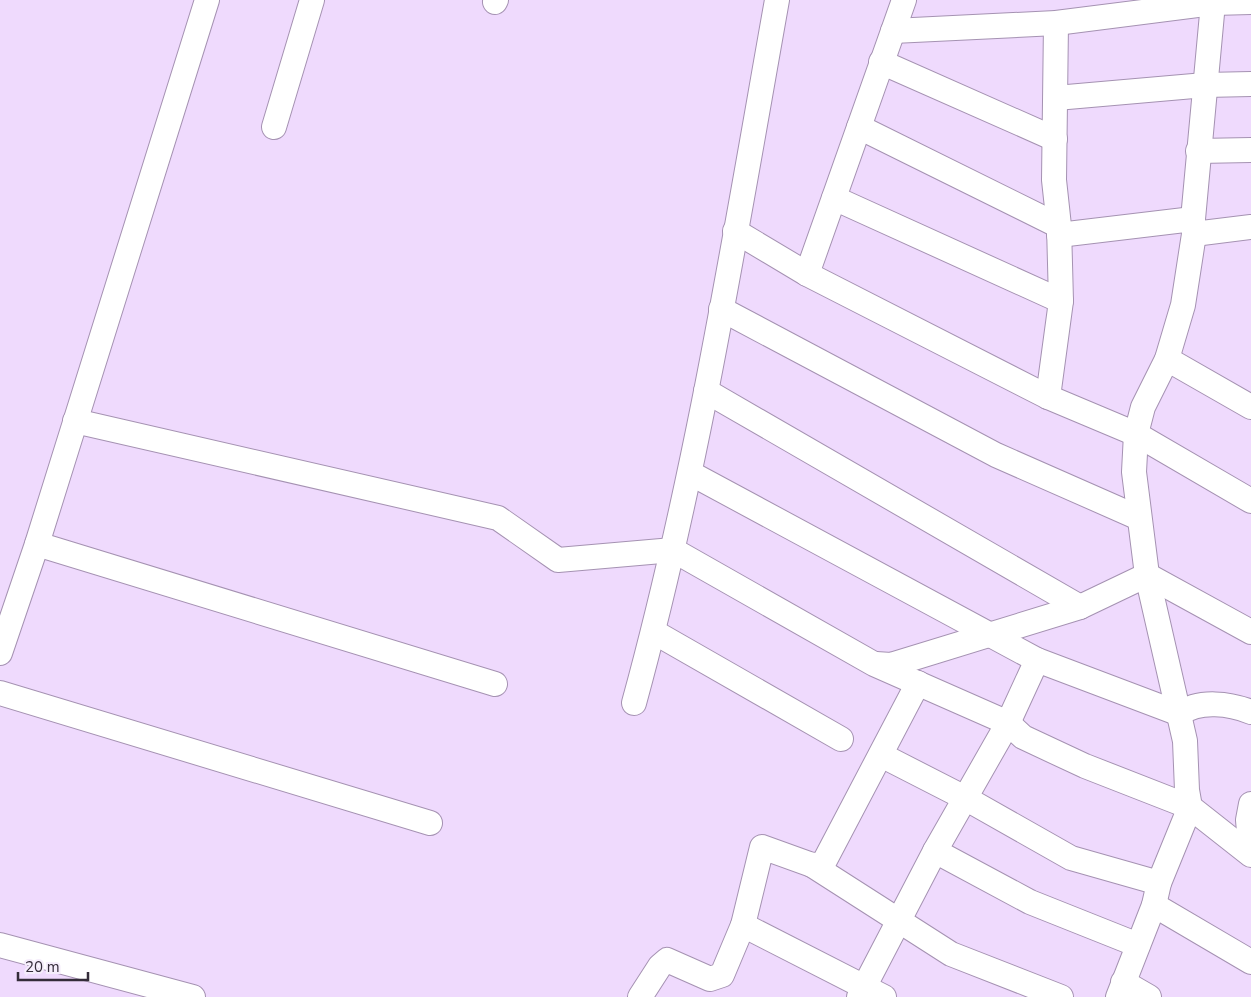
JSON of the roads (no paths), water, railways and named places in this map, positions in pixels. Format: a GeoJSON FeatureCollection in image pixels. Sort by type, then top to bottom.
{"type":"FeatureCollection","features":[{"type":"Feature","properties":{"kind":"street"},"geometry":{"type":"LineString","coordinates":[[0,653],[37,544],[207,0]]}},
{"type":"Feature","properties":{"kind":"street"},"geometry":{"type":"LineString","coordinates":[[274,127],[312,0]]}},
{"type":"Feature","properties":{"kind":"street"},"geometry":{"type":"LineString","coordinates":[[634,704],[654,632],[690,473],[777,0]]}},
{"type":"Feature","properties":{"kind":"street"},"geometry":{"type":"LineString","coordinates":[[807,274],[904,0]]}},
{"type":"Feature","properties":{"kind":"street"},"geometry":{"type":"LineString","coordinates":[[893,32],[1056,22],[1212,3],[1251,2]]}},
{"type":"Feature","properties":{"kind":"street"},"geometry":{"type":"LineString","coordinates":[[1149,997],[1120,990],[1190,807],[1187,790],[1185,741],[1148,575],[1139,518],[1134,472],[1136,434],[1143,407],[1167,359],[1183,305],[1193,227],[1212,3]]}},
{"type":"Feature","properties":{"kind":"street"},"geometry":{"type":"LineString","coordinates":[[1048,397],[1061,301],[1059,230],[1054,180],[1056,22]]}},
{"type":"Feature","properties":{"kind":"street"},"geometry":{"type":"LineString","coordinates":[[881,62],[1055,139]]}},
{"type":"Feature","properties":{"kind":"street"},"geometry":{"type":"LineString","coordinates":[[1056,98],[1205,85],[1251,84]]}},
{"type":"Feature","properties":{"kind":"street"},"geometry":{"type":"LineString","coordinates":[[858,127],[1059,230],[1251,227]]}},
{"type":"Feature","properties":{"kind":"street"},"geometry":{"type":"LineString","coordinates":[[1198,151],[1251,150]]}},
{"type":"Feature","properties":{"kind":"street"},"geometry":{"type":"LineString","coordinates":[[834,198],[1061,301]]}},
{"type":"Feature","properties":{"kind":"street"},"geometry":{"type":"LineString","coordinates":[[735,231],[807,274],[1048,397],[1136,434],[1251,501]]}},
{"type":"Feature","properties":{"kind":"street"},"geometry":{"type":"LineString","coordinates":[[721,309],[996,455],[1139,518]]}},
{"type":"Feature","properties":{"kind":"street"},"geometry":{"type":"LineString","coordinates":[[1167,359],[1251,407]]}},
{"type":"Feature","properties":{"kind":"street"},"geometry":{"type":"LineString","coordinates":[[706,391],[1080,607]]}},
{"type":"Feature","properties":{"kind":"street"},"geometry":{"type":"LineString","coordinates":[[75,421],[498,518],[558,560],[673,550],[874,664],[1008,723],[1024,737],[1085,766],[1190,807],[1251,854]]}},
{"type":"Feature","properties":{"kind":"street"},"geometry":{"type":"LineString","coordinates":[[690,473],[1037,660],[1180,714],[1197,705],[1213,704],[1251,712]]}},
{"type":"Feature","properties":{"kind":"street"},"geometry":{"type":"LineString","coordinates":[[37,544],[495,684]]}},
{"type":"Feature","properties":{"kind":"street"},"geometry":{"type":"LineString","coordinates":[[874,664],[891,665],[1080,607],[1148,575]]}},
{"type":"Feature","properties":{"kind":"street"},"geometry":{"type":"LineString","coordinates":[[1148,575],[1251,632]]}},
{"type":"Feature","properties":{"kind":"street"},"geometry":{"type":"LineString","coordinates":[[654,632],[841,739]]}},
{"type":"Feature","properties":{"kind":"street"},"geometry":{"type":"LineString","coordinates":[[861,992],[935,851],[1008,723],[1037,660]]}},
{"type":"Feature","properties":{"kind":"street"},"geometry":{"type":"LineString","coordinates":[[812,865],[824,864],[918,683]]}},
{"type":"Feature","properties":{"kind":"street"},"geometry":{"type":"LineString","coordinates":[[0,693],[430,823]]}},
{"type":"Feature","properties":{"kind":"street"},"geometry":{"type":"LineString","coordinates":[[881,755],[965,798],[1071,858],[1156,894],[1251,962]]}},
{"type":"Feature","properties":{"kind":"street"},"geometry":{"type":"LineString","coordinates":[[1251,804],[1248,820],[1251,854]]}},
{"type":"Feature","properties":{"kind":"street"},"geometry":{"type":"LineString","coordinates":[[640,997],[660,966],[667,960],[710,978],[722,975],[742,925],[762,847],[812,865],[898,922],[951,954],[1061,997]]}},
{"type":"Feature","properties":{"kind":"street"},"geometry":{"type":"LineString","coordinates":[[935,851],[1030,902],[1138,945]]}},
{"type":"Feature","properties":{"kind":"street"},"geometry":{"type":"LineString","coordinates":[[742,925],[861,992],[884,997]]}},
{"type":"Feature","properties":{"kind":"street"},"geometry":{"type":"LineString","coordinates":[[0,945],[193,997]]}}]}
